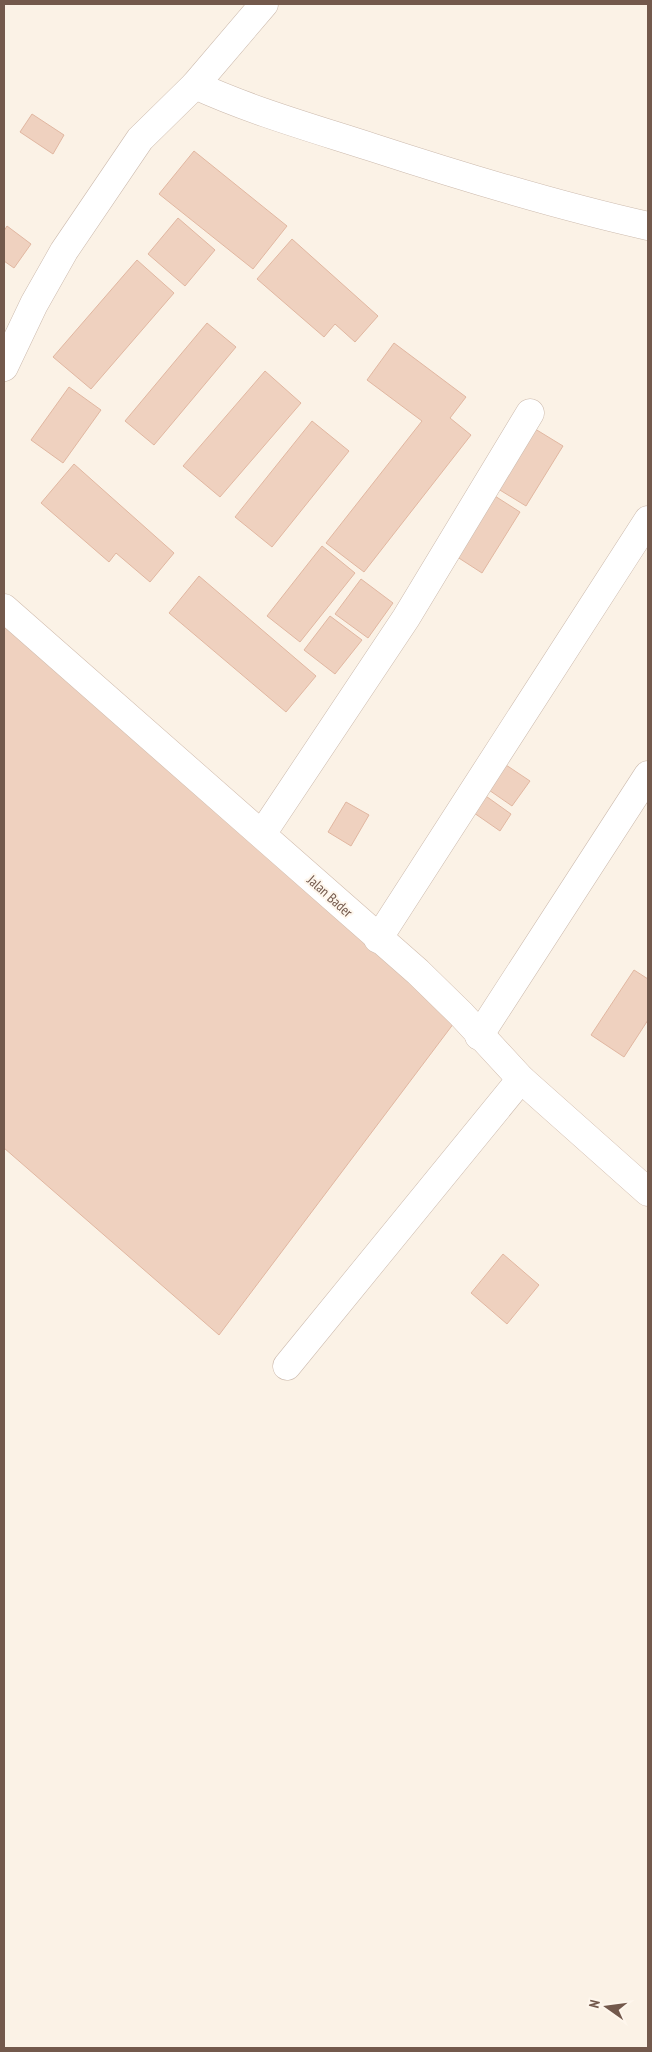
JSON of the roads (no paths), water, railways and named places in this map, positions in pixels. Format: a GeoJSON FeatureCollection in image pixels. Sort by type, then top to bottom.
{"type":"FeatureCollection","features":[{"type":"Feature","properties":{"kind":"street"},"geometry":{"type":"LineString","coordinates":[[4,366],[34,304],[64,251],[140,139],[195,85],[264,4]]}},
{"type":"Feature","properties":{"kind":"street"},"geometry":{"type":"LineString","coordinates":[[195,85],[235,104],[481,182],[589,213],[648,226]]}},
{"type":"Feature","properties":{"kind":"street"},"geometry":{"type":"LineString","coordinates":[[262,834],[406,618],[530,413]]}},
{"type":"Feature","properties":{"kind":"street"},"geometry":{"type":"LineString","coordinates":[[378,939],[648,520]]}},
{"type":"Feature","properties":{"kind":"street","name":"Jalan Bader"},"geometry":{"type":"LineString","coordinates":[[4,608],[262,834],[378,939],[418,972],[461,1014],[479,1036],[521,1079],[648,1192]]}},
{"type":"Feature","properties":{"kind":"street"},"geometry":{"type":"LineString","coordinates":[[479,1036],[648,775]]}},
{"type":"Feature","properties":{"kind":"street"},"geometry":{"type":"LineString","coordinates":[[287,1366],[521,1079]]}}]}
